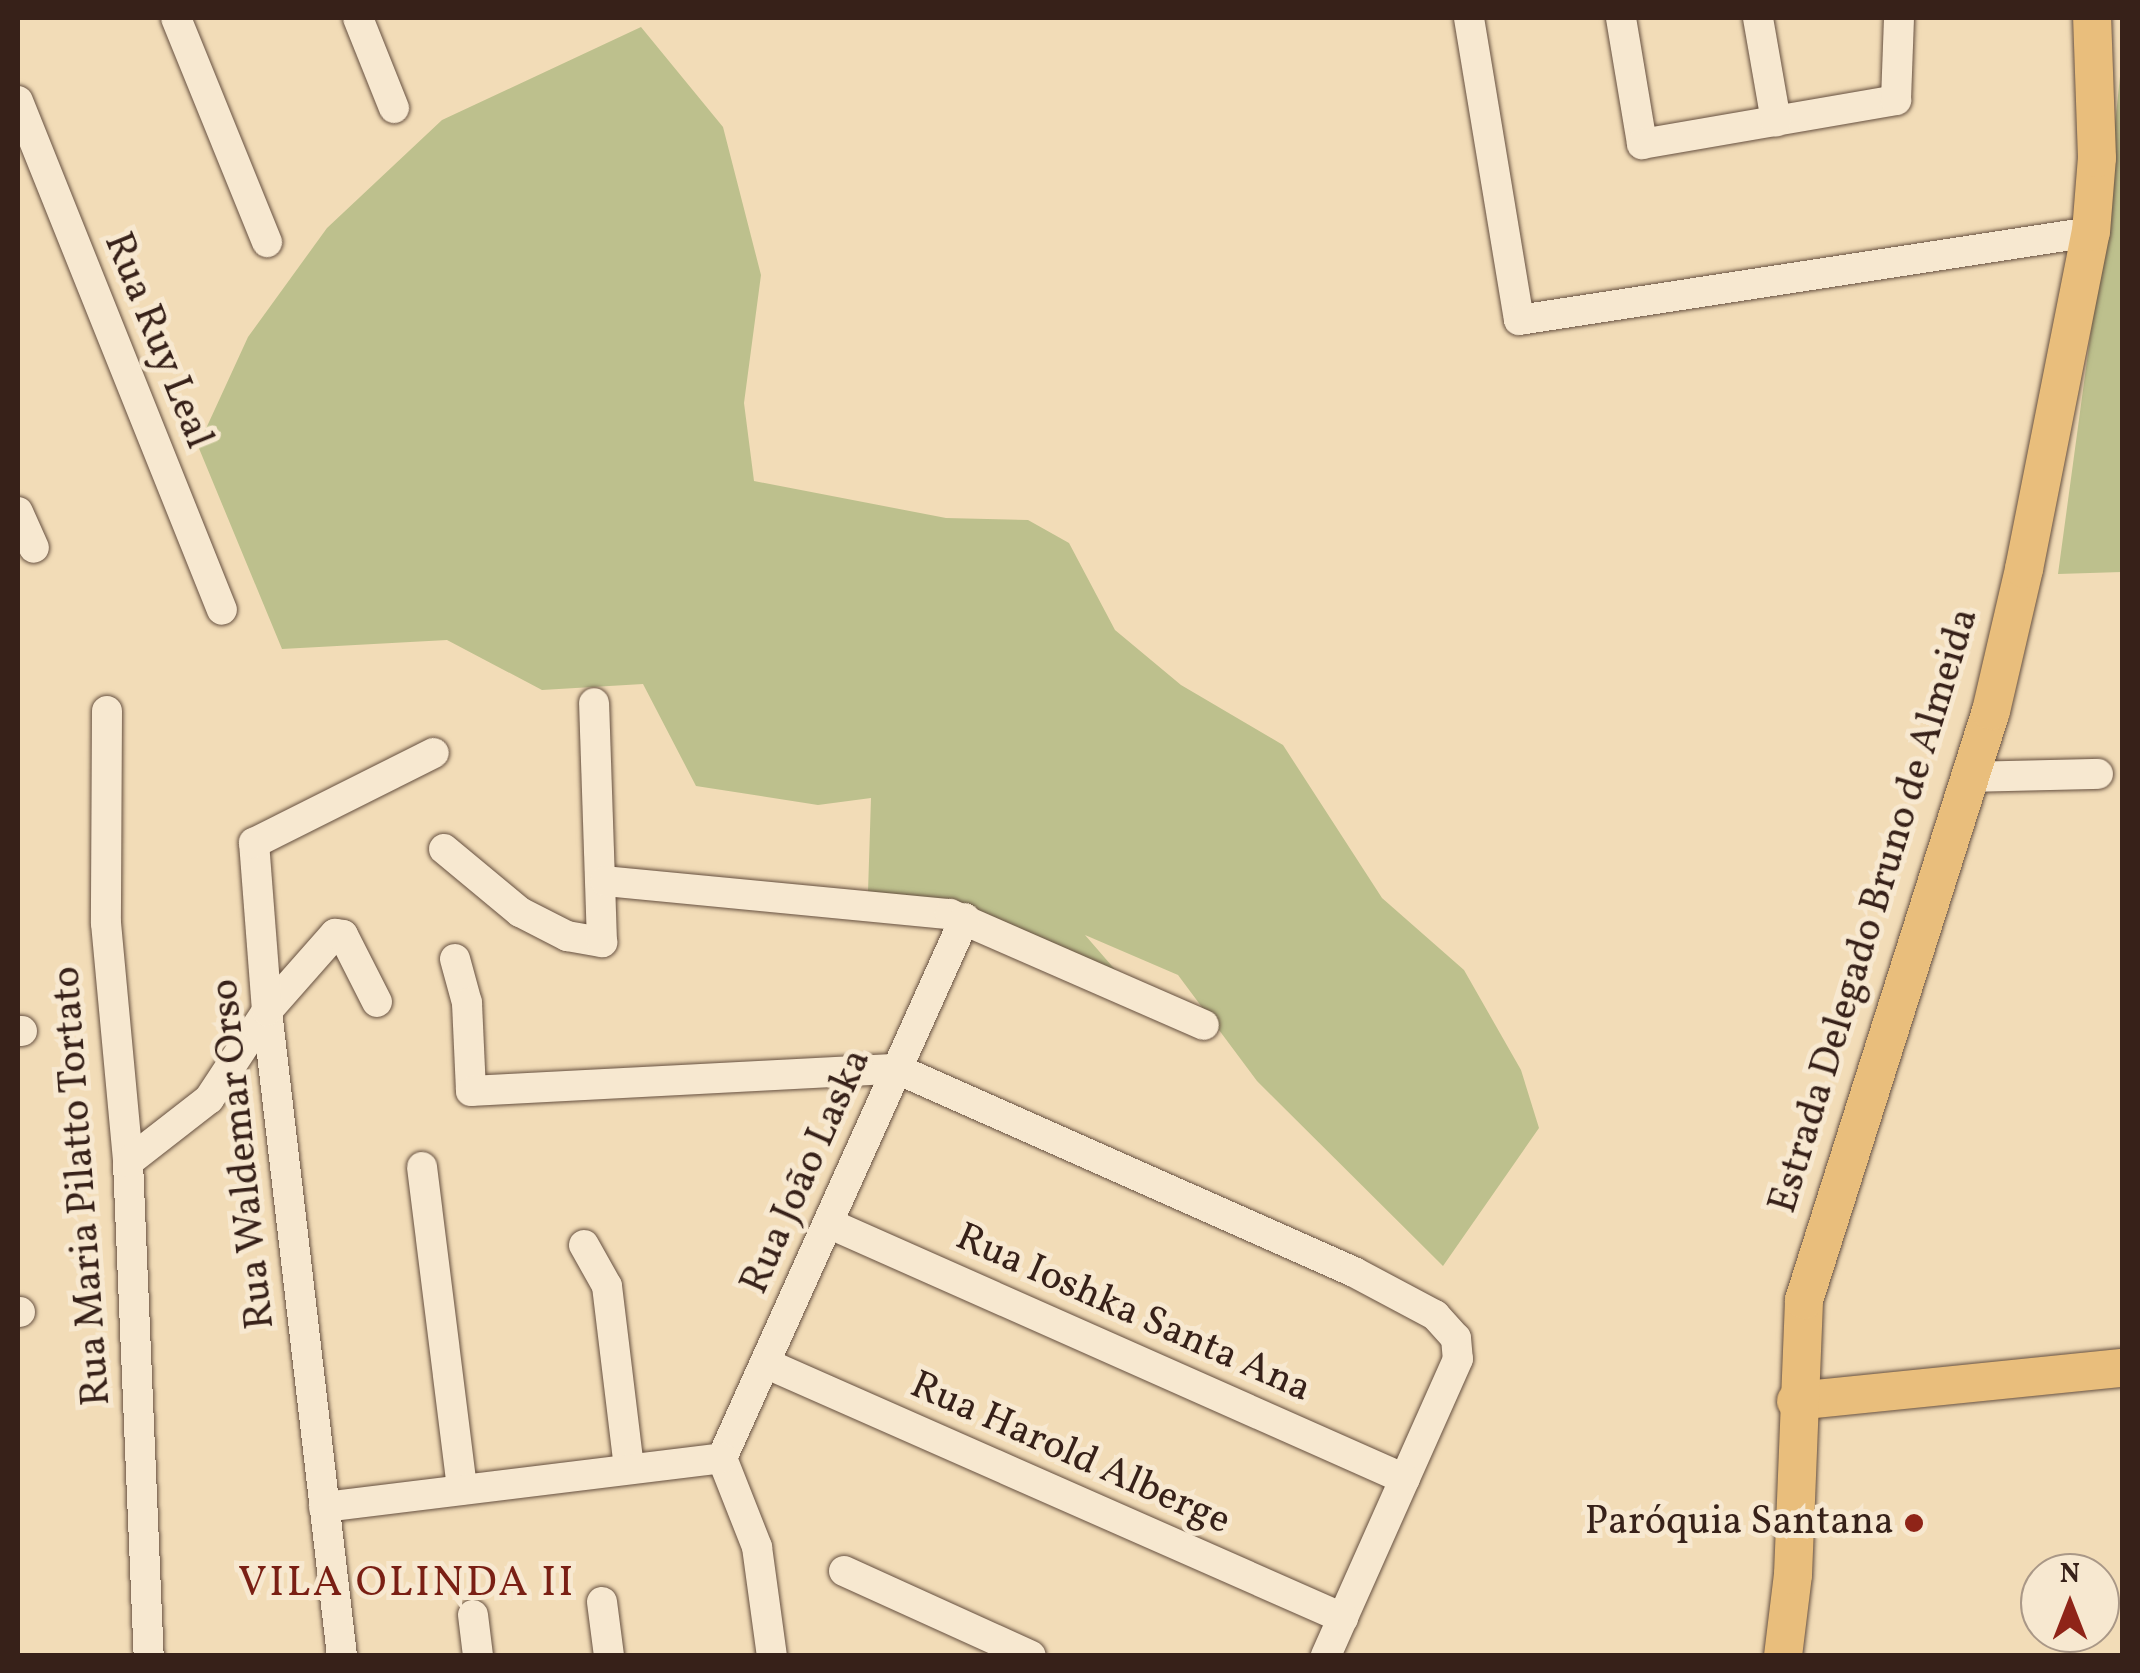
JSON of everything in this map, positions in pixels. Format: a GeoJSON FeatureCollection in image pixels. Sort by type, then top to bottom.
{"type":"FeatureCollection","features":[{"type":"Feature","properties":{"kind":"main road","name":"Estrada Delegado Bruno de Almeida"},"geometry":{"type":"LineString","coordinates":[[1783,1656],[1793,1575],[1796,1401],[1811,1273],[1971,777],[2024,569],[2091,232],[2097,158],[2092,18]]}},
{"type":"Feature","properties":{"kind":"main road"},"geometry":{"type":"LineString","coordinates":[[1796,1401],[2122,1368]]}},
{"type":"Feature","properties":{"kind":"street"},"geometry":{"type":"LineString","coordinates":[[176,18],[267,242]]}},
{"type":"Feature","properties":{"kind":"street"},"geometry":{"type":"LineString","coordinates":[[360,18],[394,108]]}},
{"type":"Feature","properties":{"kind":"street"},"geometry":{"type":"LineString","coordinates":[[1469,18],[1519,320],[2091,232]]}},
{"type":"Feature","properties":{"kind":"street"},"geometry":{"type":"LineString","coordinates":[[1621,18],[1642,144],[1896,100],[1900,18]]}},
{"type":"Feature","properties":{"kind":"street"},"geometry":{"type":"LineString","coordinates":[[1758,18],[1776,121]]}},
{"type":"Feature","properties":{"kind":"street","name":"Rua Ruy Leal"},"geometry":{"type":"LineString","coordinates":[[18,101],[222,610]]}},
{"type":"Feature","properties":{"kind":"street"},"geometry":{"type":"LineString","coordinates":[[18,512],[34,548]]}},
{"type":"Feature","properties":{"kind":"street"},"geometry":{"type":"LineString","coordinates":[[444,849],[520,912],[584,940],[602,942],[604,881],[594,703]]}},
{"type":"Feature","properties":{"kind":"street","name":"Rua Maria Pilatto Tortato"},"geometry":{"type":"LineString","coordinates":[[108,711],[106,923],[128,1162],[150,1656]]}},
{"type":"Feature","properties":{"kind":"street","name":"Rua Waldemar Orso"},"geometry":{"type":"LineString","coordinates":[[342,1656],[267,1010],[254,843],[434,752]]}},
{"type":"Feature","properties":{"kind":"street"},"geometry":{"type":"LineString","coordinates":[[1971,777],[2098,774]]}},
{"type":"Feature","properties":{"kind":"street"},"geometry":{"type":"LineString","coordinates":[[604,881],[965,918],[1204,1025]]}},
{"type":"Feature","properties":{"kind":"street","name":"Rua João Laska"},"geometry":{"type":"LineString","coordinates":[[722,1458],[965,918]]}},
{"type":"Feature","properties":{"kind":"street"},"geometry":{"type":"LineString","coordinates":[[128,1162],[209,1098],[267,1010],[339,932],[377,1002]]}},
{"type":"Feature","properties":{"kind":"street"},"geometry":{"type":"LineString","coordinates":[[455,959],[467,1003],[471,1090],[897,1069],[1376,1282],[1435,1315],[1456,1338],[1458,1359],[1326,1656]]}},
{"type":"Feature","properties":{"kind":"street"},"geometry":{"type":"LineString","coordinates":[[422,1167],[462,1490]]}},
{"type":"Feature","properties":{"kind":"street","name":"Rua Ioshka Santa Ana"},"geometry":{"type":"LineString","coordinates":[[828,1223],[1405,1478]]}},
{"type":"Feature","properties":{"kind":"street"},"geometry":{"type":"LineString","coordinates":[[584,1246],[607,1286],[630,1469]]}},
{"type":"Feature","properties":{"kind":"street","name":"Rua Harold Alberge"},"geometry":{"type":"LineString","coordinates":[[764,1363],[1342,1618]]}},
{"type":"Feature","properties":{"kind":"street"},"geometry":{"type":"LineString","coordinates":[[324,1507],[722,1458],[757,1546],[772,1656]]}},
{"type":"Feature","properties":{"kind":"street"},"geometry":{"type":"LineString","coordinates":[[844,1571],[1031,1656]]}},
{"type":"Feature","properties":{"kind":"street"},"geometry":{"type":"LineString","coordinates":[[602,1602],[609,1656]]}},
{"type":"Feature","properties":{"kind":"street"},"geometry":{"type":"LineString","coordinates":[[473,1615],[478,1656]]}},
{"type":"Feature","properties":{"kind":"green space"},"geometry":{"type":"Polygon","coordinates":[[[641,27],[723,127],[761,275],[744,403],[754,481],[946,518],[1028,520],[1069,543],[1115,630],[1181,685],[1283,745],[1382,898],[1464,970],[1521,1070],[1539,1128],[1443,1266],[1257,1081],[1178,975],[1085,935],[1118,973],[963,903],[868,892],[871,798],[818,805],[696,786],[643,684],[542,690],[447,640],[282,649],[198,446],[248,337],[327,228],[442,120],[641,27]]]}},
{"type":"Feature","properties":{"kind":"green space"},"geometry":{"type":"Polygon","coordinates":[[[2122,57],[2122,572],[2058,574],[2102,250],[2122,57]]]}},
{"type":"Feature","properties":{"kind":"place","name":"Paróquia Santana"},"geometry":{"type":"Point","coordinates":[1914,1523]}},
{"type":"Feature","properties":{"kind":"district","name":"VILA OLINDA II"},"geometry":{"type":"Point","coordinates":[407,1585]}}]}
